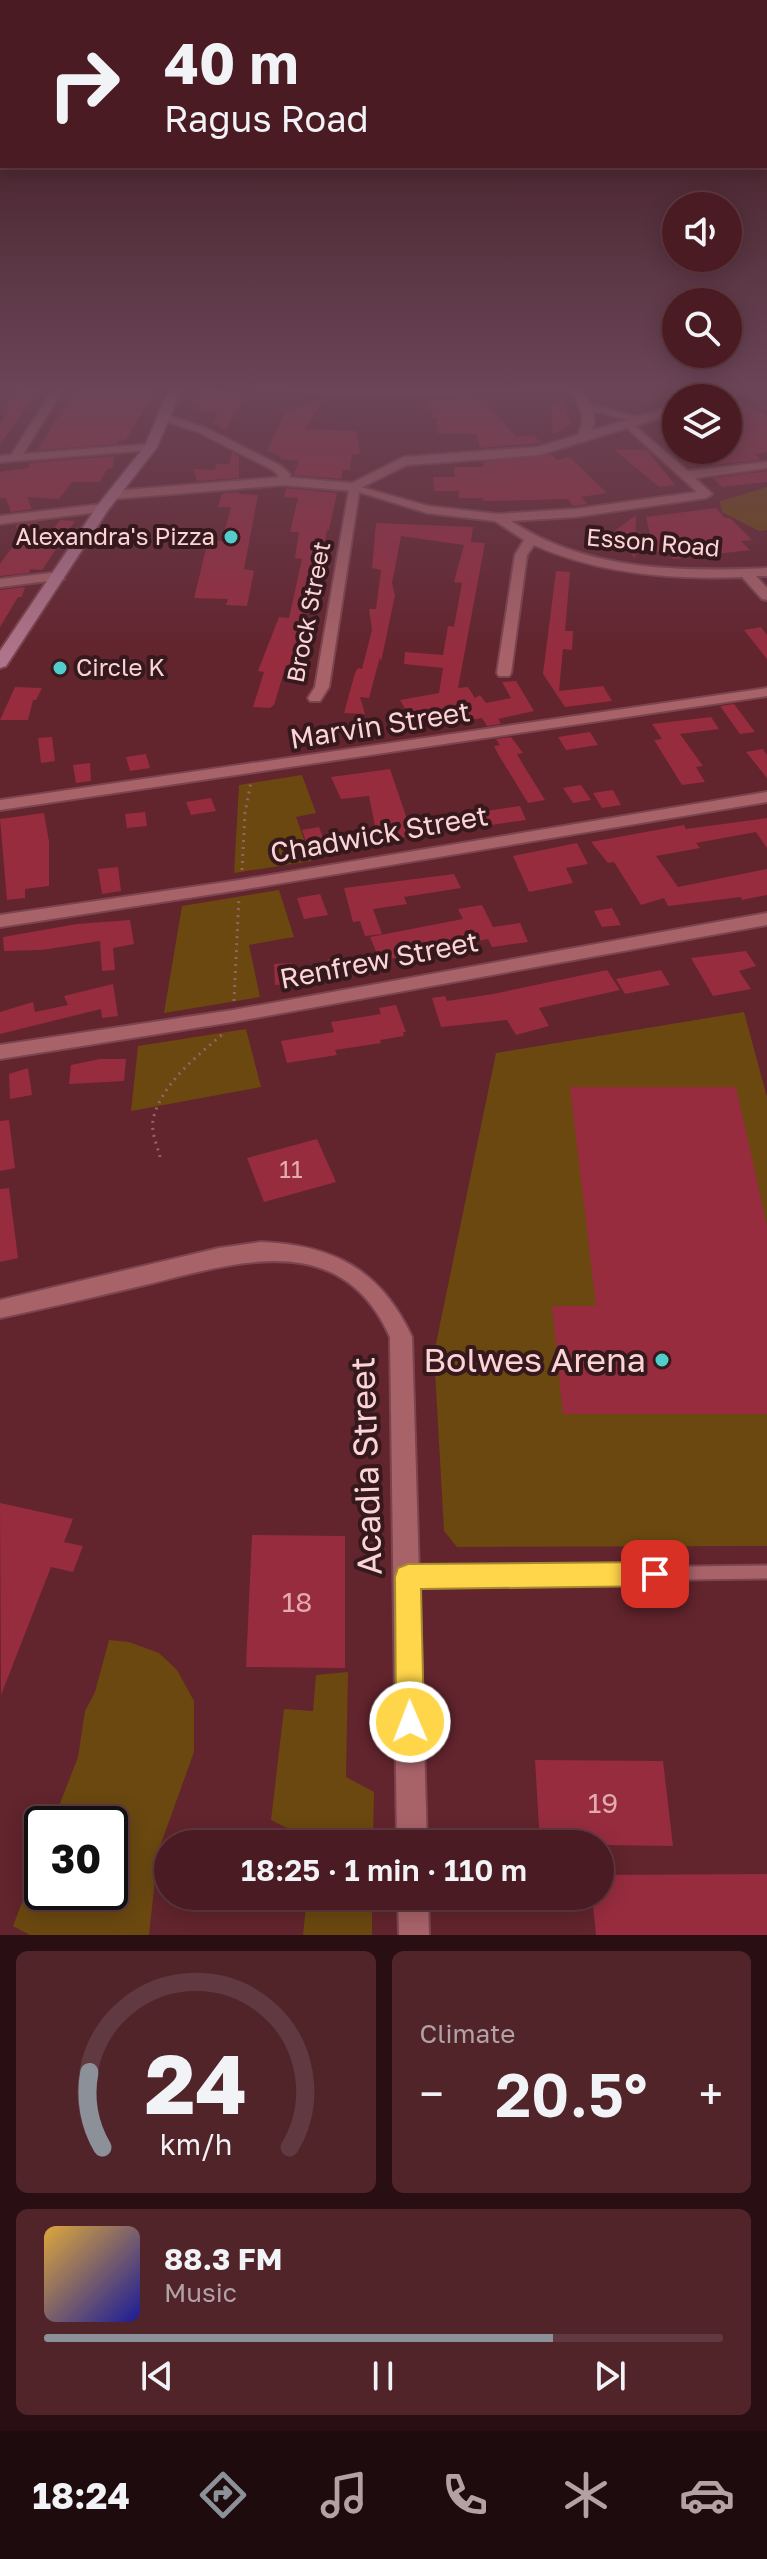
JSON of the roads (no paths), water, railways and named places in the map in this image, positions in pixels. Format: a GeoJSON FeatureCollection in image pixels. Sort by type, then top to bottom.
{"type":"FeatureCollection","features":[{"type":"Feature","properties":{"kind":"main road"},"geometry":{"type":"LineString","coordinates":[[0,663],[103,508],[129,475]]}},
{"type":"Feature","properties":{"kind":"street"},"geometry":{"type":"LineString","coordinates":[[283,481],[284,475]]}},
{"type":"Feature","properties":{"kind":"street"},"geometry":{"type":"LineString","coordinates":[[354,487],[374,475]]}},
{"type":"Feature","properties":{"kind":"street"},"geometry":{"type":"LineString","coordinates":[[378,475],[380,493]]}},
{"type":"Feature","properties":{"kind":"street"},"geometry":{"type":"LineString","coordinates":[[113,495],[283,481],[354,487],[427,509],[498,518],[575,513],[706,494],[687,475]]}},
{"type":"Feature","properties":{"kind":"street","name":"Brock Street"},"geometry":{"type":"LineString","coordinates":[[315,698],[322,687],[354,487]]}},
{"type":"Feature","properties":{"kind":"street"},"geometry":{"type":"LineString","coordinates":[[0,520],[103,508]]}},
{"type":"Feature","properties":{"kind":"street","name":"Esson Road"},"geometry":{"type":"LineString","coordinates":[[498,518],[530,540],[571,557],[617,567],[767,572]]}},
{"type":"Feature","properties":{"kind":"street"},"geometry":{"type":"LineString","coordinates":[[504,673],[521,555],[530,540]]}},
{"type":"Feature","properties":{"kind":"street"},"geometry":{"type":"LineString","coordinates":[[746,573],[767,596]]}},
{"type":"Feature","properties":{"kind":"street"},"geometry":{"type":"LineString","coordinates":[[0,583],[59,576]]}},
{"type":"Feature","properties":{"kind":"street","name":"Marvin Street"},"geometry":{"type":"LineString","coordinates":[[0,805],[767,692]]}},
{"type":"Feature","properties":{"kind":"street","name":"Chadwick Street"},"geometry":{"type":"LineString","coordinates":[[0,921],[240,885],[602,822],[767,797]]}},
{"type":"Feature","properties":{"kind":"street","name":"Renfrew Street"},"geometry":{"type":"LineString","coordinates":[[0,1052],[233,1016],[767,919]]}},
{"type":"Feature","properties":{"kind":"street","name":"Acadia Street"},"geometry":{"type":"LineString","coordinates":[[0,1309],[222,1257],[261,1251],[317,1258],[354,1276],[383,1303],[401,1337],[412,1830]]}},
{"type":"Feature","properties":{"kind":"street"},"geometry":{"type":"LineString","coordinates":[[413,1910],[414,1935]]}},
{"type":"Feature","properties":{"kind":"lane"},"geometry":{"type":"LineString","coordinates":[[408,1577],[767,1572]]}},
{"type":"Feature","properties":{"kind":"place","name":"Alexandra's Pizza"},"geometry":{"type":"Point","coordinates":[231,537]}},
{"type":"Feature","properties":{"kind":"place","name":"Circle K"},"geometry":{"type":"Point","coordinates":[60,668]}},
{"type":"Feature","properties":{"kind":"place","name":"Bolwes Arena"},"geometry":{"type":"Point","coordinates":[662,1360]}}]}
